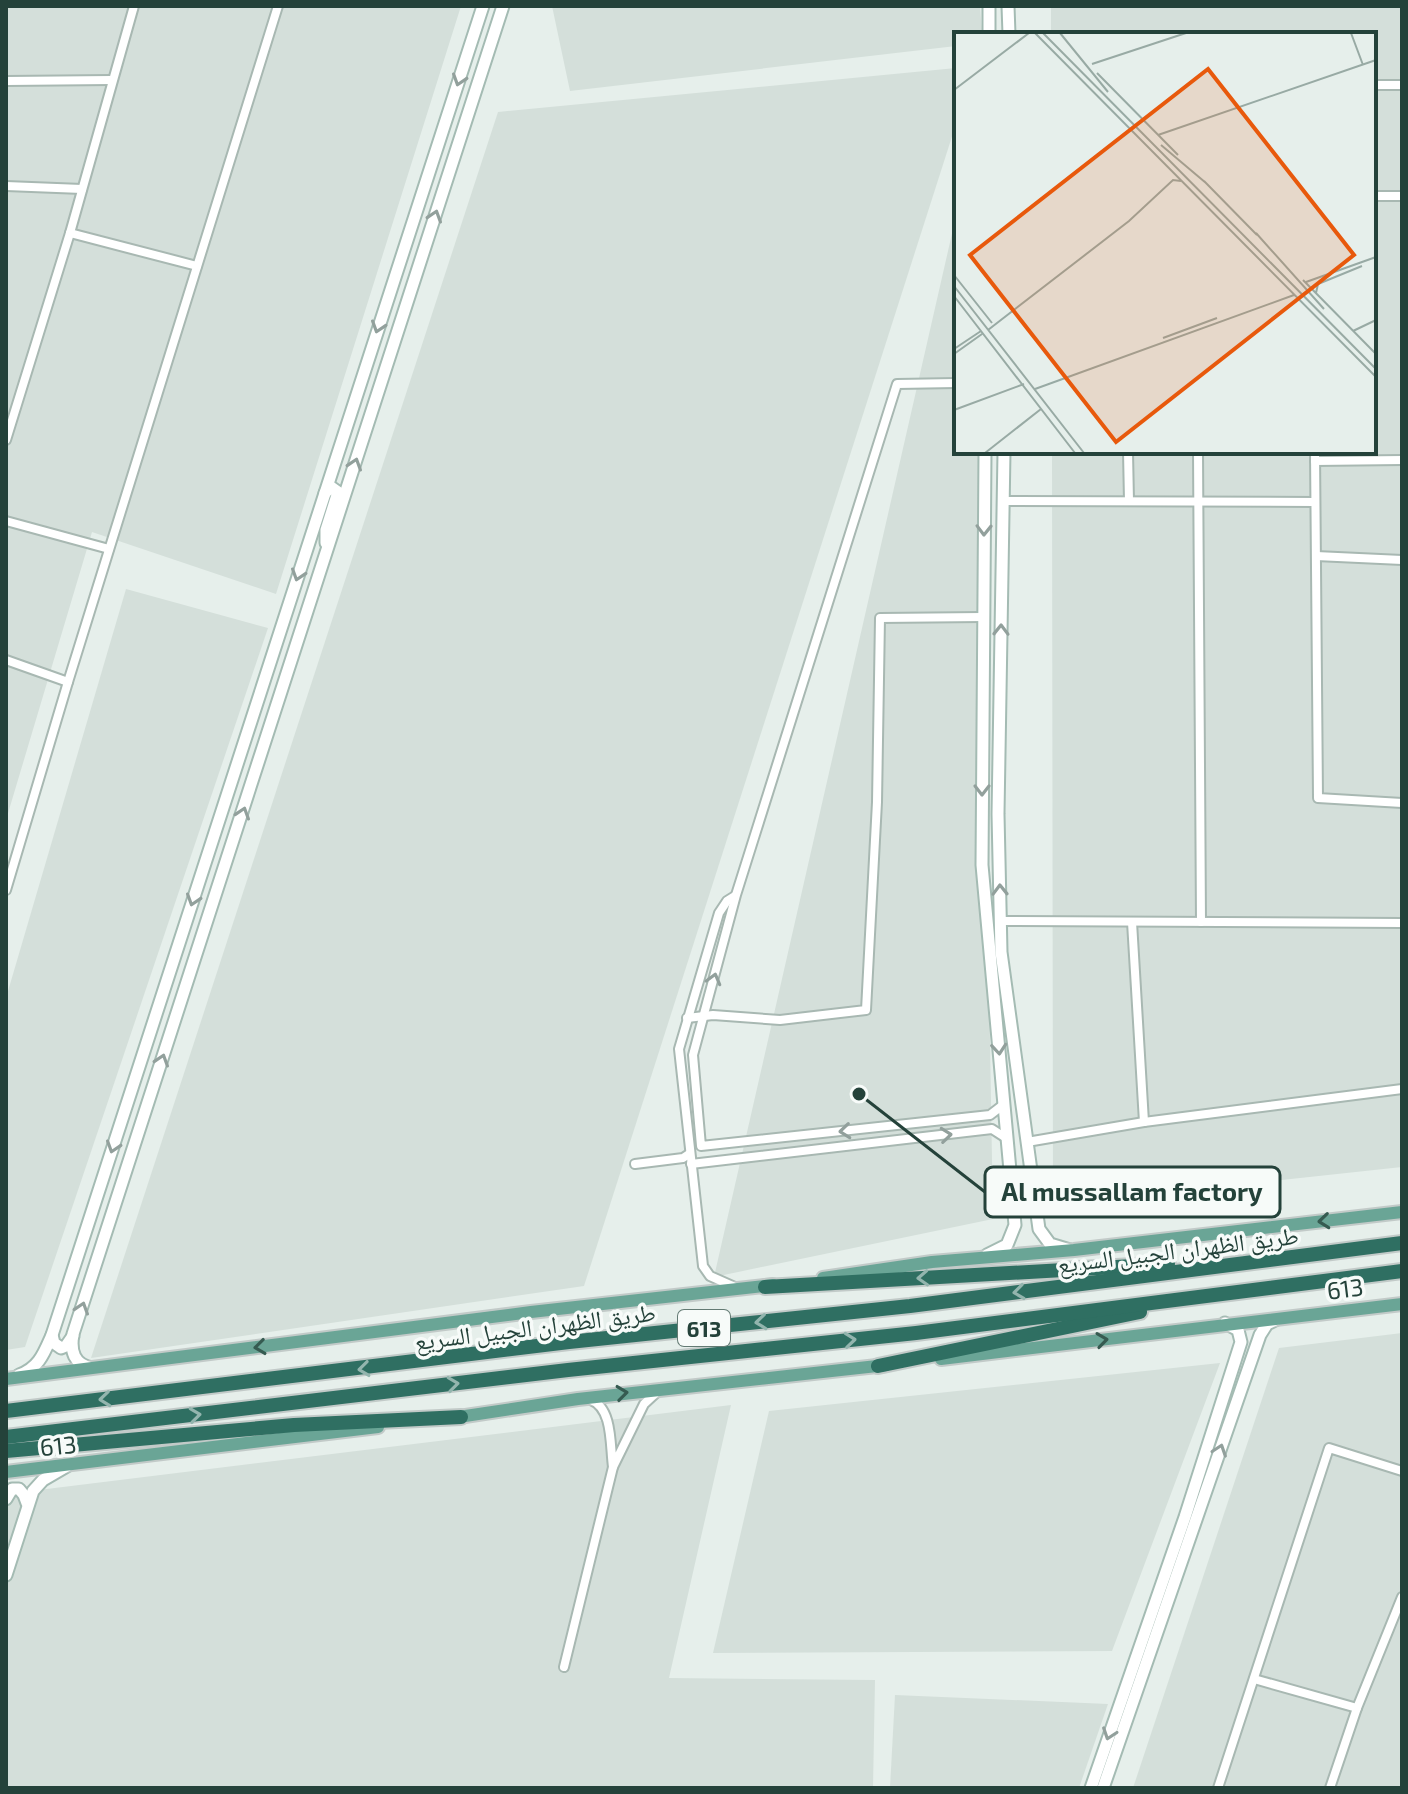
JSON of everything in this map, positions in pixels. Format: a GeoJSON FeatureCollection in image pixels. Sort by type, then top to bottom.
{"type":"FeatureCollection","features":[{"type":"Feature","properties":{"kind":"highway","name":"طريق الظهران الجبيل السريع"},"geometry":{"type":"LineString","coordinates":[[6,1411],[569,1342],[910,1306],[1402,1243]]}},
{"type":"Feature","properties":{"kind":"highway"},"geometry":{"type":"LineString","coordinates":[[765,1287],[1072,1271],[1336,1251]]}},
{"type":"Feature","properties":{"kind":"highway","name":"طريق الظهران الجبيل السريع"},"geometry":{"type":"LineString","coordinates":[[6,1437],[568,1370],[916,1333],[1402,1271]]}},
{"type":"Feature","properties":{"kind":"highway"},"geometry":{"type":"LineString","coordinates":[[878,1366],[1259,1288]]}},
{"type":"Feature","properties":{"kind":"highway"},"geometry":{"type":"LineString","coordinates":[[6,1451],[294,1425],[461,1417]]}},
{"type":"Feature","properties":{"kind":"main road"},"geometry":{"type":"LineString","coordinates":[[8,1379],[765,1287],[932,1262],[1074,1250],[1402,1212]]}},
{"type":"Feature","properties":{"kind":"main road","name":"613"},"geometry":{"type":"LineString","coordinates":[[6,1472],[461,1417],[668,1388],[1020,1351],[1225,1323],[1402,1304]]}},
{"type":"Feature","properties":{"kind":"street"},"geometry":{"type":"LineString","coordinates":[[6,440],[11,405],[70,233],[134,6]]}},
{"type":"Feature","properties":{"kind":"street"},"geometry":{"type":"LineString","coordinates":[[6,890],[278,6]]}},
{"type":"Feature","properties":{"kind":"street"},"geometry":{"type":"LineString","coordinates":[[8,1379],[29,1372],[38,1363],[52,1335],[483,6]]}},
{"type":"Feature","properties":{"kind":"street"},"geometry":{"type":"LineString","coordinates":[[97,1368],[85,1366],[75,1358],[71,1344],[73,1334],[503,6]]}},
{"type":"Feature","properties":{"kind":"street"},"geometry":{"type":"LineString","coordinates":[[989,6],[989,32]]}},
{"type":"Feature","properties":{"kind":"street"},"geometry":{"type":"LineString","coordinates":[[1008,6],[1009,32]]}},
{"type":"Feature","properties":{"kind":"street"},"geometry":{"type":"LineString","coordinates":[[6,81],[112,80]]}},
{"type":"Feature","properties":{"kind":"street"},"geometry":{"type":"LineString","coordinates":[[1376,85],[1402,85]]}},
{"type":"Feature","properties":{"kind":"street"},"geometry":{"type":"LineString","coordinates":[[6,186],[82,189]]}},
{"type":"Feature","properties":{"kind":"street"},"geometry":{"type":"LineString","coordinates":[[1376,196],[1402,196]]}},
{"type":"Feature","properties":{"kind":"street"},"geometry":{"type":"LineString","coordinates":[[70,233],[197,266]]}},
{"type":"Feature","properties":{"kind":"street"},"geometry":{"type":"LineString","coordinates":[[701,1146],[693,1055],[736,895],[897,384],[954,383]]}},
{"type":"Feature","properties":{"kind":"street"},"geometry":{"type":"LineString","coordinates":[[975,1258],[998,1251],[1013,1236],[1015,1225],[982,865],[985,454]]}},
{"type":"Feature","properties":{"kind":"street"},"geometry":{"type":"LineString","coordinates":[[1004,454],[998,814],[1001,952],[1039,1229],[1050,1244],[1074,1250]]}},
{"type":"Feature","properties":{"kind":"street"},"geometry":{"type":"LineString","coordinates":[[1128,454],[1129,501]]}},
{"type":"Feature","properties":{"kind":"street"},"geometry":{"type":"LineString","coordinates":[[1198,454],[1201,922]]}},
{"type":"Feature","properties":{"kind":"street"},"geometry":{"type":"LineString","coordinates":[[1402,460],[1315,456],[1318,798],[1402,803]]}},
{"type":"Feature","properties":{"kind":"street"},"geometry":{"type":"LineString","coordinates":[[324,496],[331,487],[338,492],[326,530],[326,556]]}},
{"type":"Feature","properties":{"kind":"street"},"geometry":{"type":"LineString","coordinates":[[1003,501],[1315,502]]}},
{"type":"Feature","properties":{"kind":"street"},"geometry":{"type":"LineString","coordinates":[[6,521],[109,549]]}},
{"type":"Feature","properties":{"kind":"street"},"geometry":{"type":"LineString","coordinates":[[1316,556],[1402,560]]}},
{"type":"Feature","properties":{"kind":"street"},"geometry":{"type":"LineString","coordinates":[[687,1018],[704,1015],[780,1020],[866,1010],[877,802],[880,618],[983,617]]}},
{"type":"Feature","properties":{"kind":"street"},"geometry":{"type":"LineString","coordinates":[[6,660],[68,682]]}},
{"type":"Feature","properties":{"kind":"street"},"geometry":{"type":"LineString","coordinates":[[268,666],[263,703],[254,731],[262,737],[270,730]]}},
{"type":"Feature","properties":{"kind":"street"},"geometry":{"type":"LineString","coordinates":[[736,895],[727,901],[719,913],[679,1049],[703,1266],[710,1276],[737,1288]]}},
{"type":"Feature","properties":{"kind":"street"},"geometry":{"type":"LineString","coordinates":[[1000,921],[1402,923]]}},
{"type":"Feature","properties":{"kind":"street"},"geometry":{"type":"LineString","coordinates":[[1132,922],[1144,1122]]}},
{"type":"Feature","properties":{"kind":"street"},"geometry":{"type":"LineString","coordinates":[[1027,1142],[1144,1122],[1402,1089]]}},
{"type":"Feature","properties":{"kind":"street"},"geometry":{"type":"LineString","coordinates":[[635,1164],[683,1158],[689,1151],[701,1146],[990,1115],[1003,1105]]}},
{"type":"Feature","properties":{"kind":"street"},"geometry":{"type":"LineString","coordinates":[[900,1140],[918,1122]]}},
{"type":"Feature","properties":{"kind":"street"},"geometry":{"type":"LineString","coordinates":[[691,1164],[992,1129],[1006,1138]]}},
{"type":"Feature","properties":{"kind":"street"},"geometry":{"type":"LineString","coordinates":[[1103,1788],[1260,1335],[1267,1324],[1280,1318]]}},
{"type":"Feature","properties":{"kind":"street"},"geometry":{"type":"LineString","coordinates":[[1091,1788],[1185,1517],[1241,1342],[1238,1330],[1225,1323]]}},
{"type":"Feature","properties":{"kind":"street"},"geometry":{"type":"LineString","coordinates":[[52,1335],[56,1346],[61,1348],[73,1334]]}},
{"type":"Feature","properties":{"kind":"street"},"geometry":{"type":"LineString","coordinates":[[564,1667],[613,1467],[644,1404],[668,1388]]}},
{"type":"Feature","properties":{"kind":"street"},"geometry":{"type":"LineString","coordinates":[[578,1399],[598,1402],[606,1414],[613,1467]]}},
{"type":"Feature","properties":{"kind":"street"},"geometry":{"type":"LineString","coordinates":[[1218,1788],[1329,1448],[1402,1471]]}},
{"type":"Feature","properties":{"kind":"street"},"geometry":{"type":"LineString","coordinates":[[6,1575],[27,1503],[37,1484],[67,1466]]}},
{"type":"Feature","properties":{"kind":"street"},"geometry":{"type":"LineString","coordinates":[[6,1499],[12,1489],[19,1489],[27,1503]]}},
{"type":"Feature","properties":{"kind":"street"},"geometry":{"type":"LineString","coordinates":[[1330,1788],[1357,1708],[1402,1597]]}},
{"type":"Feature","properties":{"kind":"street"},"geometry":{"type":"LineString","coordinates":[[1254,1679],[1357,1708]]}},
{"type":"Feature","properties":{"kind":"shaded area"},"geometry":{"type":"Polygon","coordinates":[[[6,6],[461,6],[276,594],[92,532],[6,820],[6,6]]]}},
{"type":"Feature","properties":{"kind":"shaded area"},"geometry":{"type":"Polygon","coordinates":[[[552,6],[980,6],[982,32],[954,32],[954,46],[570,91],[552,6]]]}},
{"type":"Feature","properties":{"kind":"shaded area"},"geometry":{"type":"Polygon","coordinates":[[[1051,6],[1402,6],[1402,1167],[1053,1205],[1052,454],[1376,454],[1376,32],[1051,32],[1051,6]]]}},
{"type":"Feature","properties":{"kind":"shaded area"},"geometry":{"type":"Polygon","coordinates":[[[954,68],[954,130],[584,1286],[91,1358],[498,112],[954,68]]]}},
{"type":"Feature","properties":{"kind":"shaded area"},"geometry":{"type":"Polygon","coordinates":[[[954,225],[954,454],[980,454],[993,1219],[714,1277],[954,225]]]}},
{"type":"Feature","properties":{"kind":"shaded area"},"geometry":{"type":"Polygon","coordinates":[[[126,589],[268,628],[25,1347],[6,1350],[6,998],[126,589]]]}},
{"type":"Feature","properties":{"kind":"shaded area"},"geometry":{"type":"Polygon","coordinates":[[[1402,1333],[1402,1788],[1133,1788],[1279,1348],[1402,1333]]]}},
{"type":"Feature","properties":{"kind":"shaded area"},"geometry":{"type":"Polygon","coordinates":[[[1220,1363],[1112,1651],[713,1653],[769,1411],[1220,1363]]]}},
{"type":"Feature","properties":{"kind":"shaded area"},"geometry":{"type":"Polygon","coordinates":[[[731,1405],[669,1678],[875,1680],[873,1788],[6,1788],[6,1494],[731,1405]]]}},
{"type":"Feature","properties":{"kind":"shaded area"},"geometry":{"type":"Polygon","coordinates":[[[895,1695],[1108,1704],[1079,1788],[890,1788],[895,1695]]]}},
{"type":"Feature","properties":{"kind":"place","name":"Al mussallam factory"},"geometry":{"type":"Point","coordinates":[859,1094]}}]}
